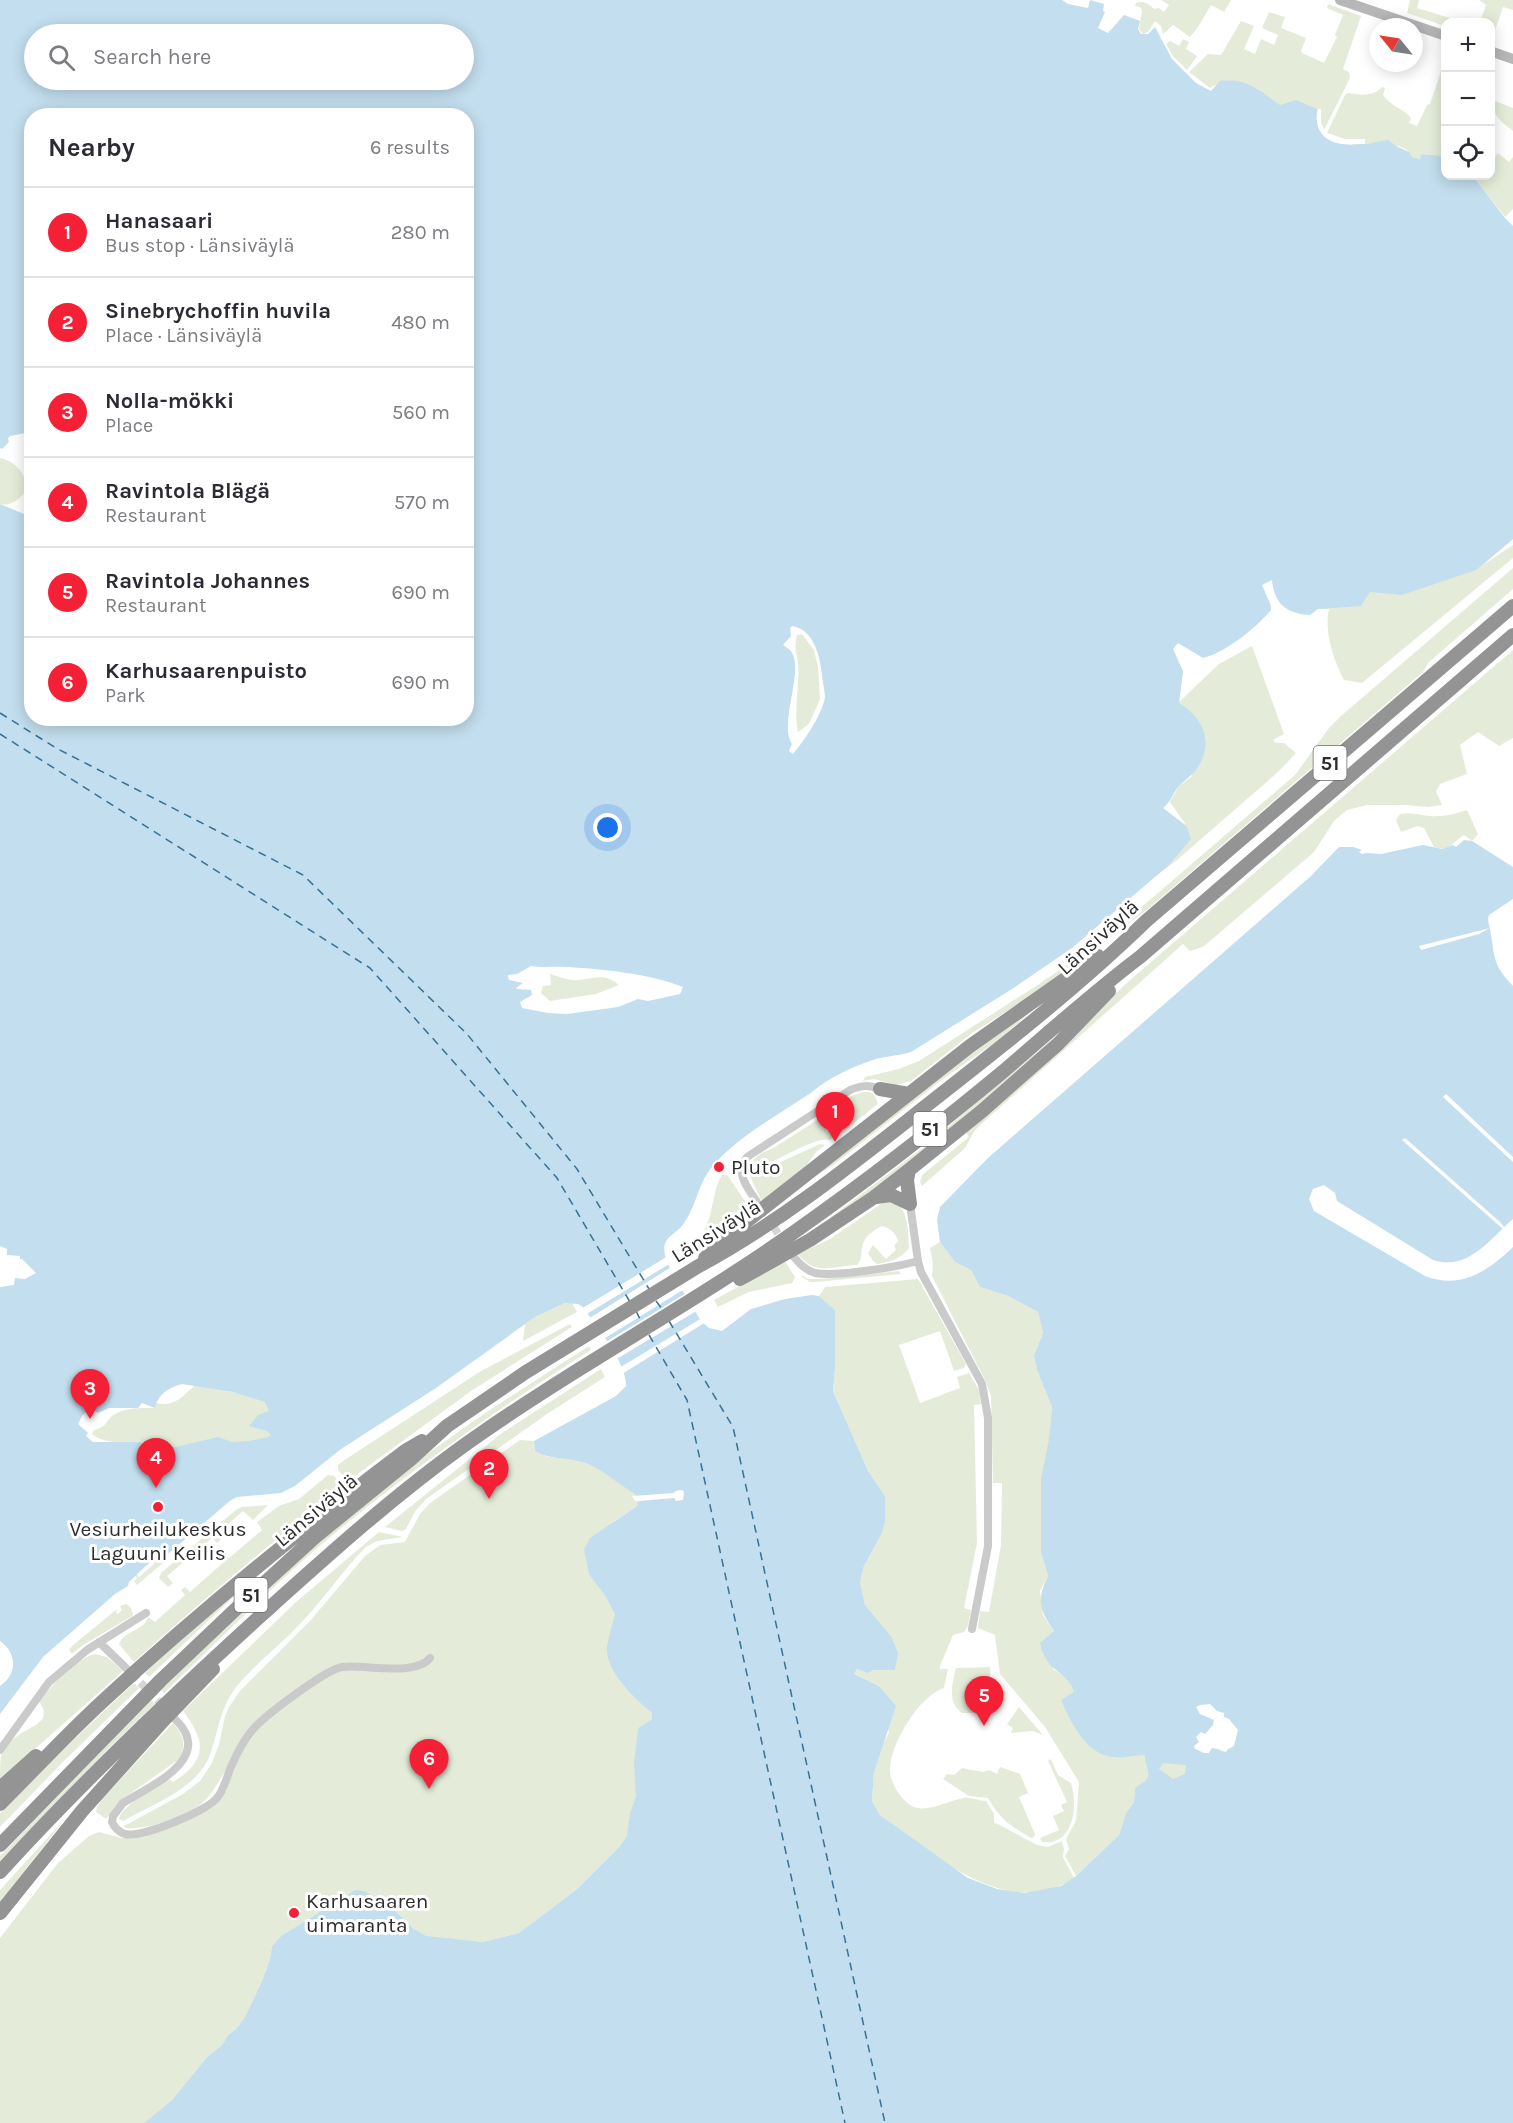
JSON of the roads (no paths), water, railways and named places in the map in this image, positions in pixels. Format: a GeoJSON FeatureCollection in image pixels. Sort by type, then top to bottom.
{"type":"FeatureCollection","features":[{"type":"Feature","properties":{"kind":"highway","name":"Länsiväylä"},"geometry":{"type":"LineString","coordinates":[[0,1845],[146,1696],[238,1607],[315,1537],[411,1459],[447,1426],[526,1372],[725,1252],[853,1164],[1106,960],[1146,921],[1513,606]]}},
{"type":"Feature","properties":{"kind":"highway","name":"Länsiväylä"},"geometry":{"type":"LineString","coordinates":[[0,1872],[153,1715],[333,1550],[417,1481],[493,1426],[710,1290],[864,1182],[996,1077],[1140,957],[1513,636]]}},
{"type":"Feature","properties":{"kind":"highway"},"geometry":{"type":"LineString","coordinates":[[697,1267],[719,1243],[884,1113],[1003,1022],[1146,921]]}},
{"type":"Feature","properties":{"kind":"highway"},"geometry":{"type":"LineString","coordinates":[[710,1290],[730,1284],[810,1240],[873,1198],[982,1111],[1058,1044],[1140,957]]}},
{"type":"Feature","properties":{"kind":"highway"},"geometry":{"type":"LineString","coordinates":[[884,1113],[884,1102],[880,1089],[909,1094]]}},
{"type":"Feature","properties":{"kind":"highway"},"geometry":{"type":"LineString","coordinates":[[909,1170],[907,1180],[910,1204]]}},
{"type":"Feature","properties":{"kind":"highway"},"geometry":{"type":"LineString","coordinates":[[873,1198],[891,1195],[910,1204]]}},
{"type":"Feature","properties":{"kind":"highway"},"geometry":{"type":"LineString","coordinates":[[0,1804],[102,1702],[213,1603],[302,1528],[405,1451],[447,1426]]}},
{"type":"Feature","properties":{"kind":"highway"},"geometry":{"type":"LineString","coordinates":[[0,1913],[82,1810],[255,1621]]}},
{"type":"Feature","properties":{"kind":"highway"},"geometry":{"type":"LineString","coordinates":[[0,1788],[61,1734],[102,1702]]}},
{"type":"Feature","properties":{"kind":"street"},"geometry":{"type":"LineString","coordinates":[[1340,0],[1441,34]]}},
{"type":"Feature","properties":{"kind":"street"},"geometry":{"type":"LineString","coordinates":[[1495,52],[1513,59]]}},
{"type":"Feature","properties":{"kind":"street"},"geometry":{"type":"LineString","coordinates":[[759,1204],[743,1179],[742,1165],[747,1158],[850,1090],[861,1086],[880,1089]]}},
{"type":"Feature","properties":{"kind":"street"},"geometry":{"type":"LineString","coordinates":[[910,1204],[921,1272],[982,1384],[988,1418],[988,1546],[972,1629]]}},
{"type":"Feature","properties":{"kind":"street"},"geometry":{"type":"LineString","coordinates":[[793,1256],[801,1266],[809,1271],[826,1274],[899,1266],[918,1261]]}},
{"type":"Feature","properties":{"kind":"street"},"geometry":{"type":"LineString","coordinates":[[0,1750],[49,1682],[75,1659],[146,1613]]}},
{"type":"Feature","properties":{"kind":"street"},"geometry":{"type":"LineString","coordinates":[[99,1642],[126,1668]]}},
{"type":"Feature","properties":{"kind":"street"},"geometry":{"type":"LineString","coordinates":[[176,1720],[185,1731],[188,1741],[186,1756],[178,1767],[123,1803],[113,1816],[112,1822],[118,1830],[125,1834],[144,1833],[171,1823],[200,1810],[217,1798],[233,1763],[255,1726],[328,1672],[342,1667],[421,1666],[430,1658]]}},
{"type":"Feature","properties":{"kind":"water"},"geometry":{"type":"Polygon","coordinates":[[[0,0],[1062,0],[1068,4],[1088,8],[1090,0],[1104,4],[1103,11],[1105,12],[1098,28],[1108,33],[1124,15],[1140,21],[1138,29],[1141,34],[1148,34],[1155,27],[1172,59],[1196,83],[1211,91],[1220,81],[1238,81],[1259,90],[1280,105],[1296,100],[1317,109],[1319,129],[1329,140],[1355,145],[1388,140],[1409,152],[1412,157],[1420,159],[1421,154],[1441,156],[1441,180],[1476,180],[1513,226],[1513,539],[1476,570],[1402,595],[1370,592],[1361,606],[1318,609],[1310,615],[1288,610],[1283,606],[1275,595],[1272,580],[1262,585],[1271,610],[1249,632],[1230,645],[1203,658],[1178,643],[1173,649],[1183,671],[1179,703],[1195,716],[1206,741],[1202,760],[1196,770],[1179,786],[1163,808],[1187,827],[1191,839],[1169,865],[1072,948],[1012,989],[911,1052],[875,1059],[832,1078],[739,1141],[705,1177],[687,1218],[667,1240],[664,1249],[667,1262],[676,1279],[701,1321],[709,1328],[722,1331],[751,1309],[785,1299],[812,1295],[819,1296],[835,1310],[833,1391],[868,1471],[885,1496],[885,1522],[881,1535],[864,1566],[860,1582],[865,1605],[891,1636],[898,1653],[895,1670],[873,1670],[868,1673],[857,1669],[854,1674],[879,1686],[896,1706],[874,1772],[872,1801],[880,1815],[968,1878],[997,1889],[1025,1893],[1061,1886],[1076,1876],[1119,1835],[1126,1813],[1134,1802],[1135,1789],[1147,1779],[1148,1770],[1145,1755],[1112,1757],[1094,1750],[1087,1743],[1074,1727],[1061,1700],[1074,1692],[1071,1684],[1047,1661],[1043,1653],[1040,1643],[1054,1631],[1041,1605],[1042,1592],[1048,1576],[1041,1552],[1041,1479],[1049,1439],[1052,1407],[1037,1370],[1034,1355],[1043,1333],[1038,1312],[1008,1296],[980,1287],[971,1270],[955,1262],[940,1242],[937,1220],[940,1207],[988,1158],[1311,876],[1339,847],[1353,847],[1362,850],[1359,852],[1362,854],[1381,854],[1423,845],[1442,849],[1453,845],[1456,847],[1464,840],[1472,841],[1513,867],[1513,899],[1489,915],[1488,919],[1498,966],[1513,986],[1513,1219],[1477,1252],[1467,1258],[1445,1262],[1433,1260],[1337,1201],[1335,1193],[1324,1185],[1313,1189],[1309,1199],[1314,1211],[1425,1276],[1438,1280],[1450,1281],[1473,1276],[1494,1264],[1513,1247],[1513,2123],[144,2123],[172,2100],[207,2057],[222,2045],[245,2017],[262,1981],[272,1946],[281,1936],[355,1890],[364,1891],[391,1907],[414,1929],[426,1936],[483,1942],[519,1933],[577,1889],[627,1836],[630,1813],[636,1797],[634,1763],[638,1728],[652,1719],[652,1713],[622,1684],[611,1665],[607,1647],[615,1614],[589,1574],[584,1549],[590,1538],[637,1506],[638,1499],[635,1494],[593,1466],[580,1461],[546,1456],[535,1451],[534,1441],[616,1396],[626,1386],[622,1367],[603,1334],[583,1307],[578,1304],[565,1303],[535,1317],[436,1388],[341,1449],[295,1486],[281,1493],[237,1497],[231,1500],[168,1554],[158,1557],[147,1565],[129,1582],[128,1586],[115,1594],[43,1657],[0,1714],[0,1686],[10,1676],[13,1664],[10,1651],[0,1641],[0,1287],[14,1285],[15,1278],[25,1279],[36,1273],[20,1259],[20,1256],[7,1255],[7,1249],[0,1246],[0,504],[24,514],[24,726],[474,726],[474,108],[24,108],[24,433],[10,436],[9,442],[2,449],[0,448],[0,0]],[[792,626],[791,636],[783,645],[791,651],[794,660],[795,671],[788,724],[792,744],[789,751],[793,754],[815,723],[825,695],[816,648],[807,634],[792,626]],[[531,966],[517,974],[508,975],[509,980],[523,983],[517,989],[531,990],[532,995],[520,1002],[522,1008],[548,1013],[567,1014],[618,1007],[638,999],[648,1001],[680,994],[683,987],[642,975],[582,968],[531,966]],[[182,1384],[161,1395],[155,1408],[142,1403],[138,1408],[109,1408],[98,1413],[90,1408],[78,1424],[88,1433],[86,1436],[93,1442],[135,1442],[176,1447],[218,1437],[232,1442],[249,1441],[271,1435],[267,1431],[249,1426],[258,1415],[269,1411],[265,1402],[233,1392],[182,1384]],[[1210,1704],[1196,1707],[1200,1714],[1214,1720],[1213,1725],[1205,1734],[1201,1732],[1196,1737],[1199,1742],[1194,1746],[1195,1749],[1204,1753],[1209,1753],[1212,1748],[1226,1752],[1234,1746],[1238,1730],[1229,1719],[1224,1717],[1224,1713],[1217,1711],[1210,1704]],[[1163,1763],[1159,1769],[1173,1779],[1185,1774],[1186,1765],[1163,1763]]]}},
{"type":"Feature","properties":{"kind":"tunnel"},"geometry":{"type":"LineString","coordinates":[[760,1207],[784,1242]]}},
{"type":"Feature","properties":{"kind":"tunnel"},"geometry":{"type":"LineString","coordinates":[[132,1674],[165,1708]]}},
{"type":"Feature","properties":{"kind":"place","name":"Hanasaari"},"geometry":{"type":"Point","coordinates":[835,1142]}},
{"type":"Feature","properties":{"kind":"place","name":"Pluto"},"geometry":{"type":"Point","coordinates":[719,1167]}},
{"type":"Feature","properties":{"kind":"place","name":"Nolla-mökki"},"geometry":{"type":"Point","coordinates":[90,1419]}},
{"type":"Feature","properties":{"kind":"place","name":"Ravintola Blägä"},"geometry":{"type":"Point","coordinates":[156,1488]}},
{"type":"Feature","properties":{"kind":"place","name":"Sinebrychoffin huvila"},"geometry":{"type":"Point","coordinates":[489,1499]}},
{"type":"Feature","properties":{"kind":"place","name":"Vesiurheilukeskus Laguuni Keilis"},"geometry":{"type":"Point","coordinates":[158,1507]}},
{"type":"Feature","properties":{"kind":"place","name":"Ravintola Johannes"},"geometry":{"type":"Point","coordinates":[984,1726]}},
{"type":"Feature","properties":{"kind":"place","name":"Karhusaarenpuisto"},"geometry":{"type":"Point","coordinates":[429,1789]}},
{"type":"Feature","properties":{"kind":"place","name":"Karhusaaren uimaranta"},"geometry":{"type":"Point","coordinates":[294,1913]}}]}
